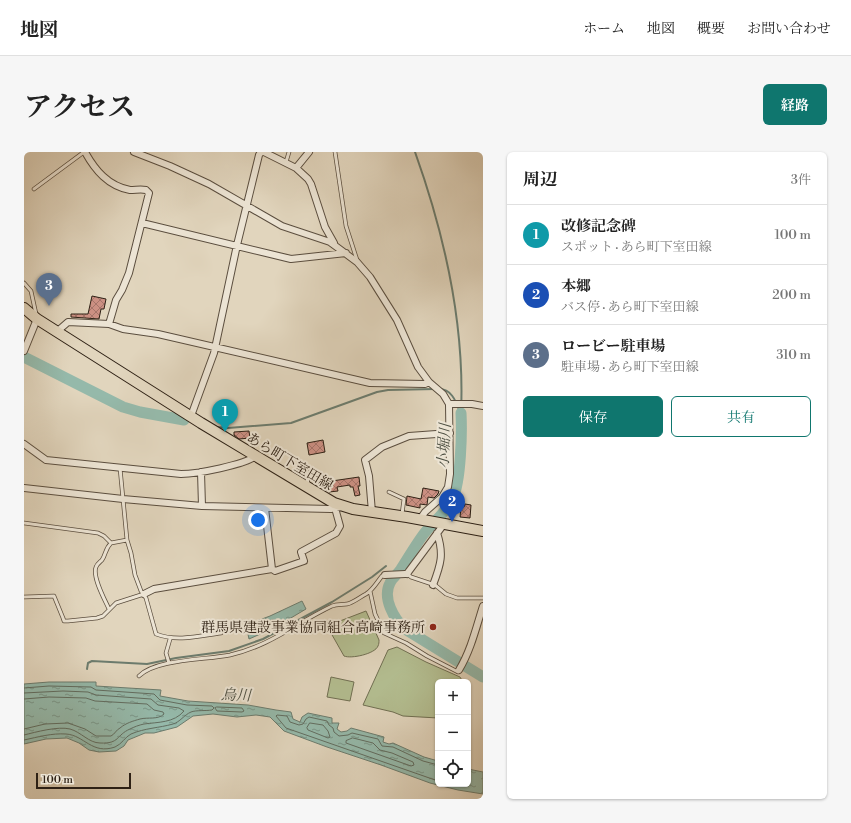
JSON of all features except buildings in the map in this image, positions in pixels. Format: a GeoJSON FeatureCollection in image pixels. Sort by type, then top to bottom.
{"type":"FeatureCollection","features":[{"type":"Feature","properties":{"kind":"main road","name":"あら町下室田線"},"geometry":{"type":"LineString","coordinates":[[24,308],[58,333],[339,507],[402,516],[422,520],[441,527],[483,531]]}},
{"type":"Feature","properties":{"kind":"street"},"geometry":{"type":"LineString","coordinates":[[85,152],[94,167],[112,184],[131,190],[146,190],[149,193],[129,273],[116,300],[109,324]]}},
{"type":"Feature","properties":{"kind":"street"},"geometry":{"type":"LineString","coordinates":[[134,152],[210,184],[282,226],[330,242],[358,262],[397,320],[418,367],[450,404],[450,474],[448,487],[442,497],[425,512],[422,520]]}},
{"type":"Feature","properties":{"kind":"street"},"geometry":{"type":"LineString","coordinates":[[191,416],[204,383],[215,347],[237,246],[259,156],[263,152],[286,162],[308,178],[325,227],[334,244]]}},
{"type":"Feature","properties":{"kind":"street"},"geometry":{"type":"LineString","coordinates":[[296,168],[309,152]]}},
{"type":"Feature","properties":{"kind":"street"},"geometry":{"type":"LineString","coordinates":[[142,223],[291,259],[346,253]]}},
{"type":"Feature","properties":{"kind":"street"},"geometry":{"type":"LineString","coordinates":[[24,351],[37,319]]}},
{"type":"Feature","properties":{"kind":"street"},"geometry":{"type":"LineString","coordinates":[[58,333],[60,329],[68,322],[109,324],[124,329],[140,330],[370,383],[432,384]]}},
{"type":"Feature","properties":{"kind":"street"},"geometry":{"type":"LineString","coordinates":[[450,404],[472,404],[483,406]]}},
{"type":"Feature","properties":{"kind":"street"},"geometry":{"type":"LineString","coordinates":[[372,512],[369,476],[365,460],[382,448],[409,436],[450,433]]}},
{"type":"Feature","properties":{"kind":"street"},"geometry":{"type":"LineString","coordinates":[[24,444],[46,460],[181,474],[201,472],[248,462],[256,456]]}},
{"type":"Feature","properties":{"kind":"street"},"geometry":{"type":"LineString","coordinates":[[201,472],[202,506]]}},
{"type":"Feature","properties":{"kind":"street"},"geometry":{"type":"LineString","coordinates":[[24,488],[202,506],[265,508],[339,507],[340,526],[336,533],[301,552],[304,560],[275,570],[272,569],[154,589],[144,594]]}},
{"type":"Feature","properties":{"kind":"street"},"geometry":{"type":"LineString","coordinates":[[265,508],[272,569]]}},
{"type":"Feature","properties":{"kind":"street"},"geometry":{"type":"LineString","coordinates":[[385,575],[406,574],[441,527]]}},
{"type":"Feature","properties":{"kind":"street"},"geometry":{"type":"LineString","coordinates":[[433,584],[442,559],[441,527]]}},
{"type":"Feature","properties":{"kind":"street"},"geometry":{"type":"LineString","coordinates":[[459,670],[467,656],[483,606]]}},
{"type":"Feature","properties":{"kind":"lane"},"geometry":{"type":"LineString","coordinates":[[34,188],[85,152]]}},
{"type":"Feature","properties":{"kind":"lane"},"geometry":{"type":"LineString","coordinates":[[286,162],[289,152]]}},
{"type":"Feature","properties":{"kind":"lane"},"geometry":{"type":"LineString","coordinates":[[335,152],[346,226],[358,262]]}},
{"type":"Feature","properties":{"kind":"lane"},"geometry":{"type":"LineString","coordinates":[[24,283],[31,291],[37,319]]}},
{"type":"Feature","properties":{"kind":"lane"},"geometry":{"type":"LineString","coordinates":[[306,466],[308,488]]}},
{"type":"Feature","properties":{"kind":"lane"},"geometry":{"type":"LineString","coordinates":[[120,468],[123,513],[127,540],[135,575],[148,604],[156,634],[180,639],[221,633]]}},
{"type":"Feature","properties":{"kind":"lane"},"geometry":{"type":"LineString","coordinates":[[389,492],[404,499],[402,516]]}},
{"type":"Feature","properties":{"kind":"lane"},"geometry":{"type":"LineString","coordinates":[[24,523],[98,533],[104,536],[111,543]]}},
{"type":"Feature","properties":{"kind":"lane"},"geometry":{"type":"LineString","coordinates":[[109,609],[99,587],[96,566],[103,559],[106,548],[111,543],[127,540]]}},
{"type":"Feature","properties":{"kind":"lane"},"geometry":{"type":"LineString","coordinates":[[406,574],[433,584],[446,594],[457,598],[483,598]]}},
{"type":"Feature","properties":{"kind":"lane"},"geometry":{"type":"LineString","coordinates":[[139,676],[149,668],[169,662],[231,654],[258,646],[333,606],[350,603],[370,591],[382,576],[385,575]]}},
{"type":"Feature","properties":{"kind":"lane"},"geometry":{"type":"LineString","coordinates":[[370,591],[375,614],[384,633],[406,643],[458,672],[459,670]]}},
{"type":"Feature","properties":{"kind":"lane"},"geometry":{"type":"LineString","coordinates":[[24,597],[54,596],[64,620],[68,622],[103,616],[116,603],[144,594]]}},
{"type":"Feature","properties":{"kind":"lane"},"geometry":{"type":"LineString","coordinates":[[169,662],[166,653],[170,638]]}},
{"type":"Feature","properties":{"kind":"shaded area"},"geometry":{"type":"Polygon","coordinates":[[[366,611],[379,640],[379,644],[376,649],[368,653],[352,657],[344,656],[327,626],[366,611]]]}},
{"type":"Feature","properties":{"kind":"shaded area"},"geometry":{"type":"Polygon","coordinates":[[[397,647],[460,677],[461,679],[435,679],[435,718],[403,716],[393,712],[363,705],[388,650],[397,647]]]}},
{"type":"Feature","properties":{"kind":"shaded area"},"geometry":{"type":"Polygon","coordinates":[[[331,677],[354,682],[350,701],[327,697],[331,677]]]}},
{"type":"Feature","properties":{"kind":"water"},"geometry":{"type":"Polygon","coordinates":[[[302,601],[306,609],[274,628],[249,639],[246,625],[302,601]]]}},
{"type":"Feature","properties":{"kind":"water"},"geometry":{"type":"Polygon","coordinates":[[[49,682],[96,682],[96,686],[161,690],[160,696],[188,701],[248,705],[291,712],[293,719],[300,722],[302,717],[308,713],[332,718],[332,723],[339,723],[337,729],[341,732],[347,731],[351,728],[384,737],[383,742],[389,744],[393,743],[424,757],[435,760],[435,784],[284,731],[270,717],[256,715],[237,717],[213,714],[193,716],[177,727],[154,733],[145,733],[128,740],[124,746],[116,751],[99,752],[89,750],[79,743],[67,738],[46,739],[24,744],[24,684],[49,682]]]}},
{"type":"Feature","properties":{"kind":"water"},"geometry":{"type":"Polygon","coordinates":[[[471,770],[483,772],[483,794],[446,787],[471,787],[471,770]]]}},
{"type":"Feature","properties":{"kind":"waterway","name":"小堀川"},"geometry":{"type":"LineString","coordinates":[[415,152],[426,184],[444,248],[451,281],[460,346],[461,413]]}},
{"type":"Feature","properties":{"kind":"waterway"},"geometry":{"type":"LineString","coordinates":[[24,357],[123,407],[140,412],[184,420]]}},
{"type":"Feature","properties":{"kind":"waterway"},"geometry":{"type":"LineString","coordinates":[[217,427],[228,428],[291,423],[377,392],[388,390],[435,389]]}},
{"type":"Feature","properties":{"kind":"waterway"},"geometry":{"type":"LineString","coordinates":[[439,389],[447,391],[453,397],[460,412]]}},
{"type":"Feature","properties":{"kind":"waterway","name":"小堀川"},"geometry":{"type":"LineString","coordinates":[[461,413],[461,444],[458,480],[453,498],[443,513],[423,535],[400,571],[391,581],[387,595],[393,614],[405,629],[483,677]]}},
{"type":"Feature","properties":{"kind":"waterway"},"geometry":{"type":"LineString","coordinates":[[87,669],[88,663],[92,661],[147,664],[176,658],[229,651],[263,639],[332,602],[372,577],[386,566]]}},
{"type":"Feature","properties":{"kind":"place","name":"ロービー駐車場"},"geometry":{"type":"Point","coordinates":[49,306]}},
{"type":"Feature","properties":{"kind":"place","name":"改修記念碑"},"geometry":{"type":"Point","coordinates":[225,432]}},
{"type":"Feature","properties":{"kind":"place","name":"本郷"},"geometry":{"type":"Point","coordinates":[452,522]}},
{"type":"Feature","properties":{"kind":"place","name":"群馬県建設事業協同組合高崎事務所"},"geometry":{"type":"Point","coordinates":[433,627]}},
{"type":"Feature","properties":{"kind":"water label","name":"烏川"},"geometry":{"type":"Point","coordinates":[236,695]}}]}
